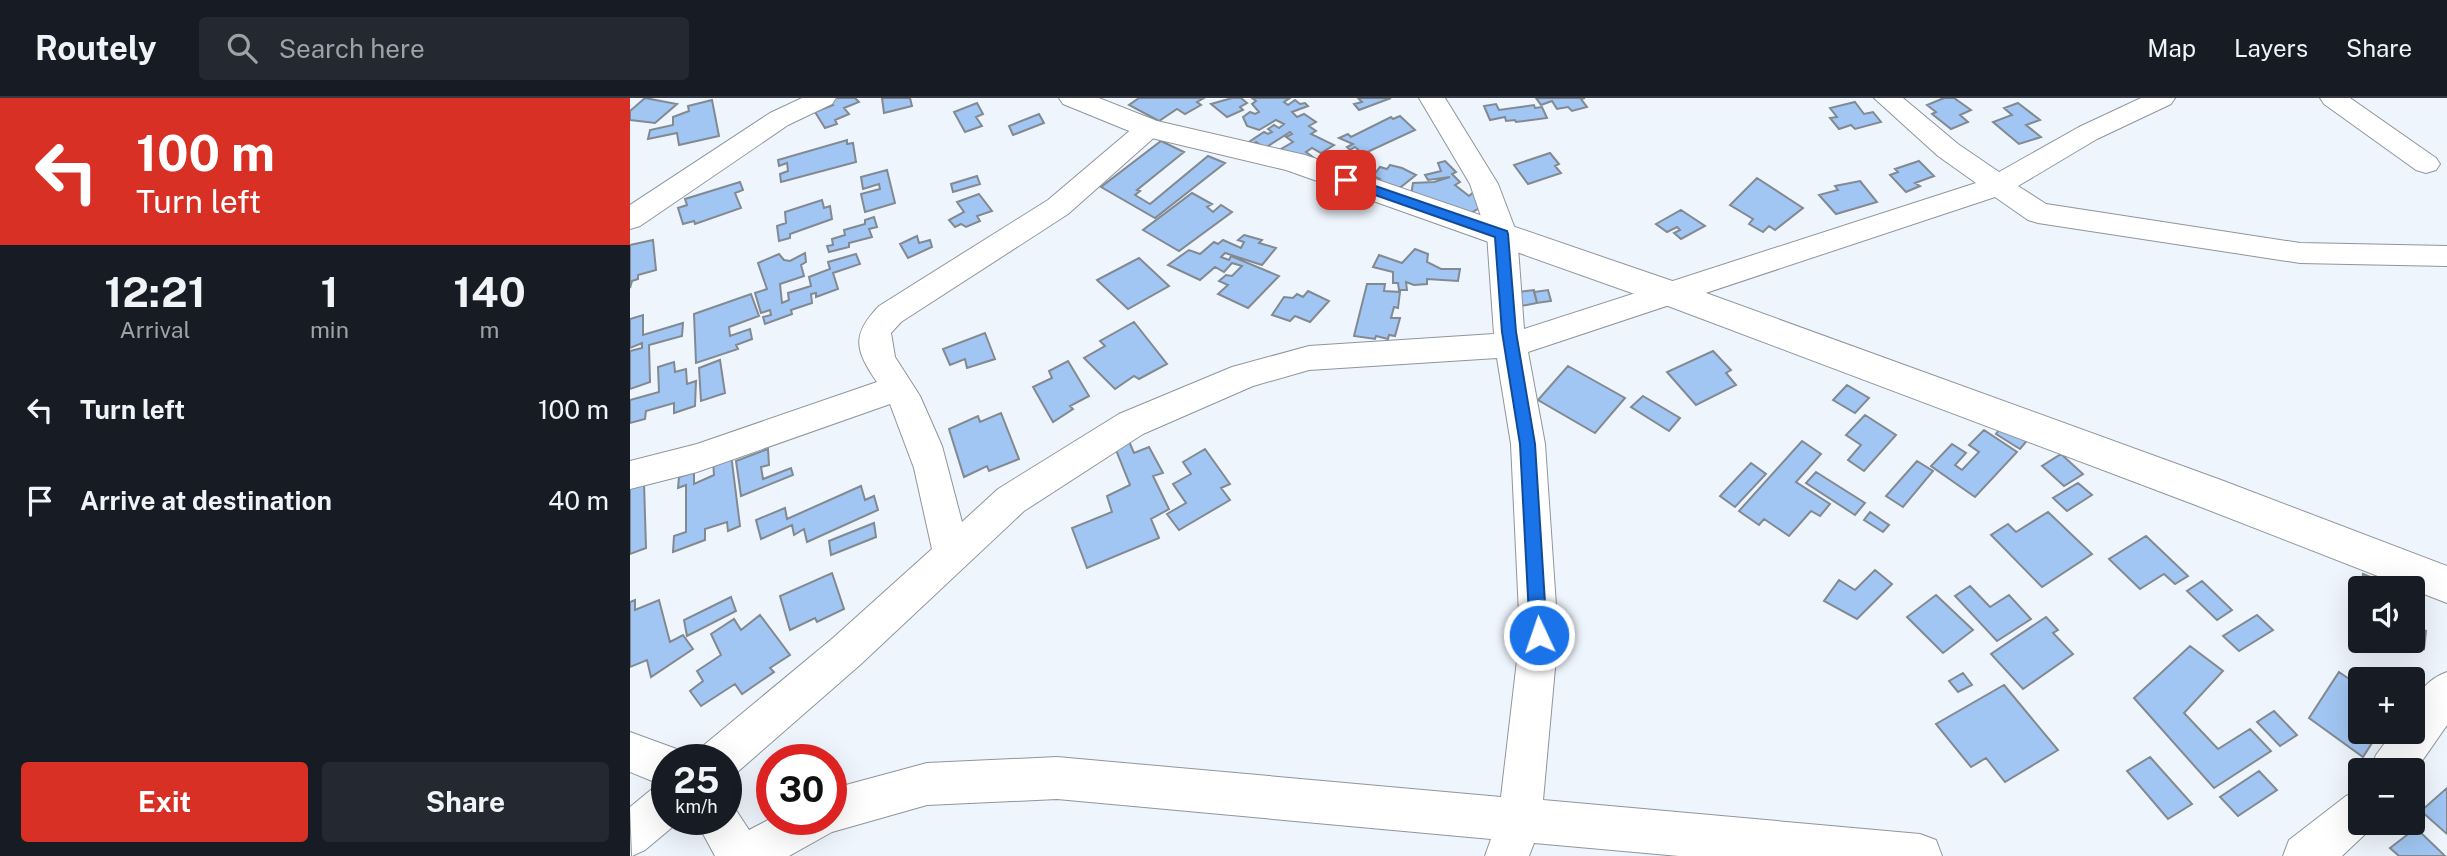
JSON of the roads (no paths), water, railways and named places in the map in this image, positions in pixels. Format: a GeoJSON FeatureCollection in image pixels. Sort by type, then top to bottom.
{"type":"FeatureCollection","features":[{"type":"Feature","properties":{"kind":"street"},"geometry":{"type":"LineString","coordinates":[[630,219],[779,119],[823,98]]}},
{"type":"Feature","properties":{"kind":"street"},"geometry":{"type":"LineString","coordinates":[[1073,98],[1149,128],[1294,162],[1672,294],[2207,492],[2447,585]]}},
{"type":"Feature","properties":{"kind":"street"},"geometry":{"type":"LineString","coordinates":[[1433,98],[1484,184],[1502,234],[1511,345],[1528,444],[1539,635],[1514,838]]}},
{"type":"Feature","properties":{"kind":"street"},"geometry":{"type":"LineString","coordinates":[[1887,98],[1948,150],[2038,213],[2301,253],[2447,256]]}},
{"type":"Feature","properties":{"kind":"street"},"geometry":{"type":"LineString","coordinates":[[738,744],[847,651],[1011,500],[1131,424],[1244,376],[1309,358],[1511,345],[1997,186],[2088,133],[2162,98]]}},
{"type":"Feature","properties":{"kind":"street"},"geometry":{"type":"LineString","coordinates":[[2333,98],[2426,164]]}},
{"type":"Feature","properties":{"kind":"street"},"geometry":{"type":"LineString","coordinates":[[951,554],[924,444],[899,388],[876,357],[876,329],[916,297],[1058,207],[1149,128]]}},
{"type":"Feature","properties":{"kind":"street"},"geometry":{"type":"LineString","coordinates":[[630,475],[697,458],[899,388]]}},
{"type":"Feature","properties":{"kind":"street"},"geometry":{"type":"LineString","coordinates":[[2400,758],[2447,691]]}},
{"type":"Feature","properties":{"kind":"street"},"geometry":{"type":"LineString","coordinates":[[630,752],[651,760]]}},
{"type":"Feature","properties":{"kind":"street"},"geometry":{"type":"LineString","coordinates":[[847,806],[927,784],[1057,778],[1514,838],[1920,856]]}},
{"type":"Feature","properties":{"kind":"street"},"geometry":{"type":"LineString","coordinates":[[630,835],[651,817]]}},
{"type":"Feature","properties":{"kind":"street"},"geometry":{"type":"LineString","coordinates":[[2305,856],[2348,822]]}},
{"type":"Feature","properties":{"kind":"street"},"geometry":{"type":"LineString","coordinates":[[727,835],[741,856],[784,835]]}}]}
